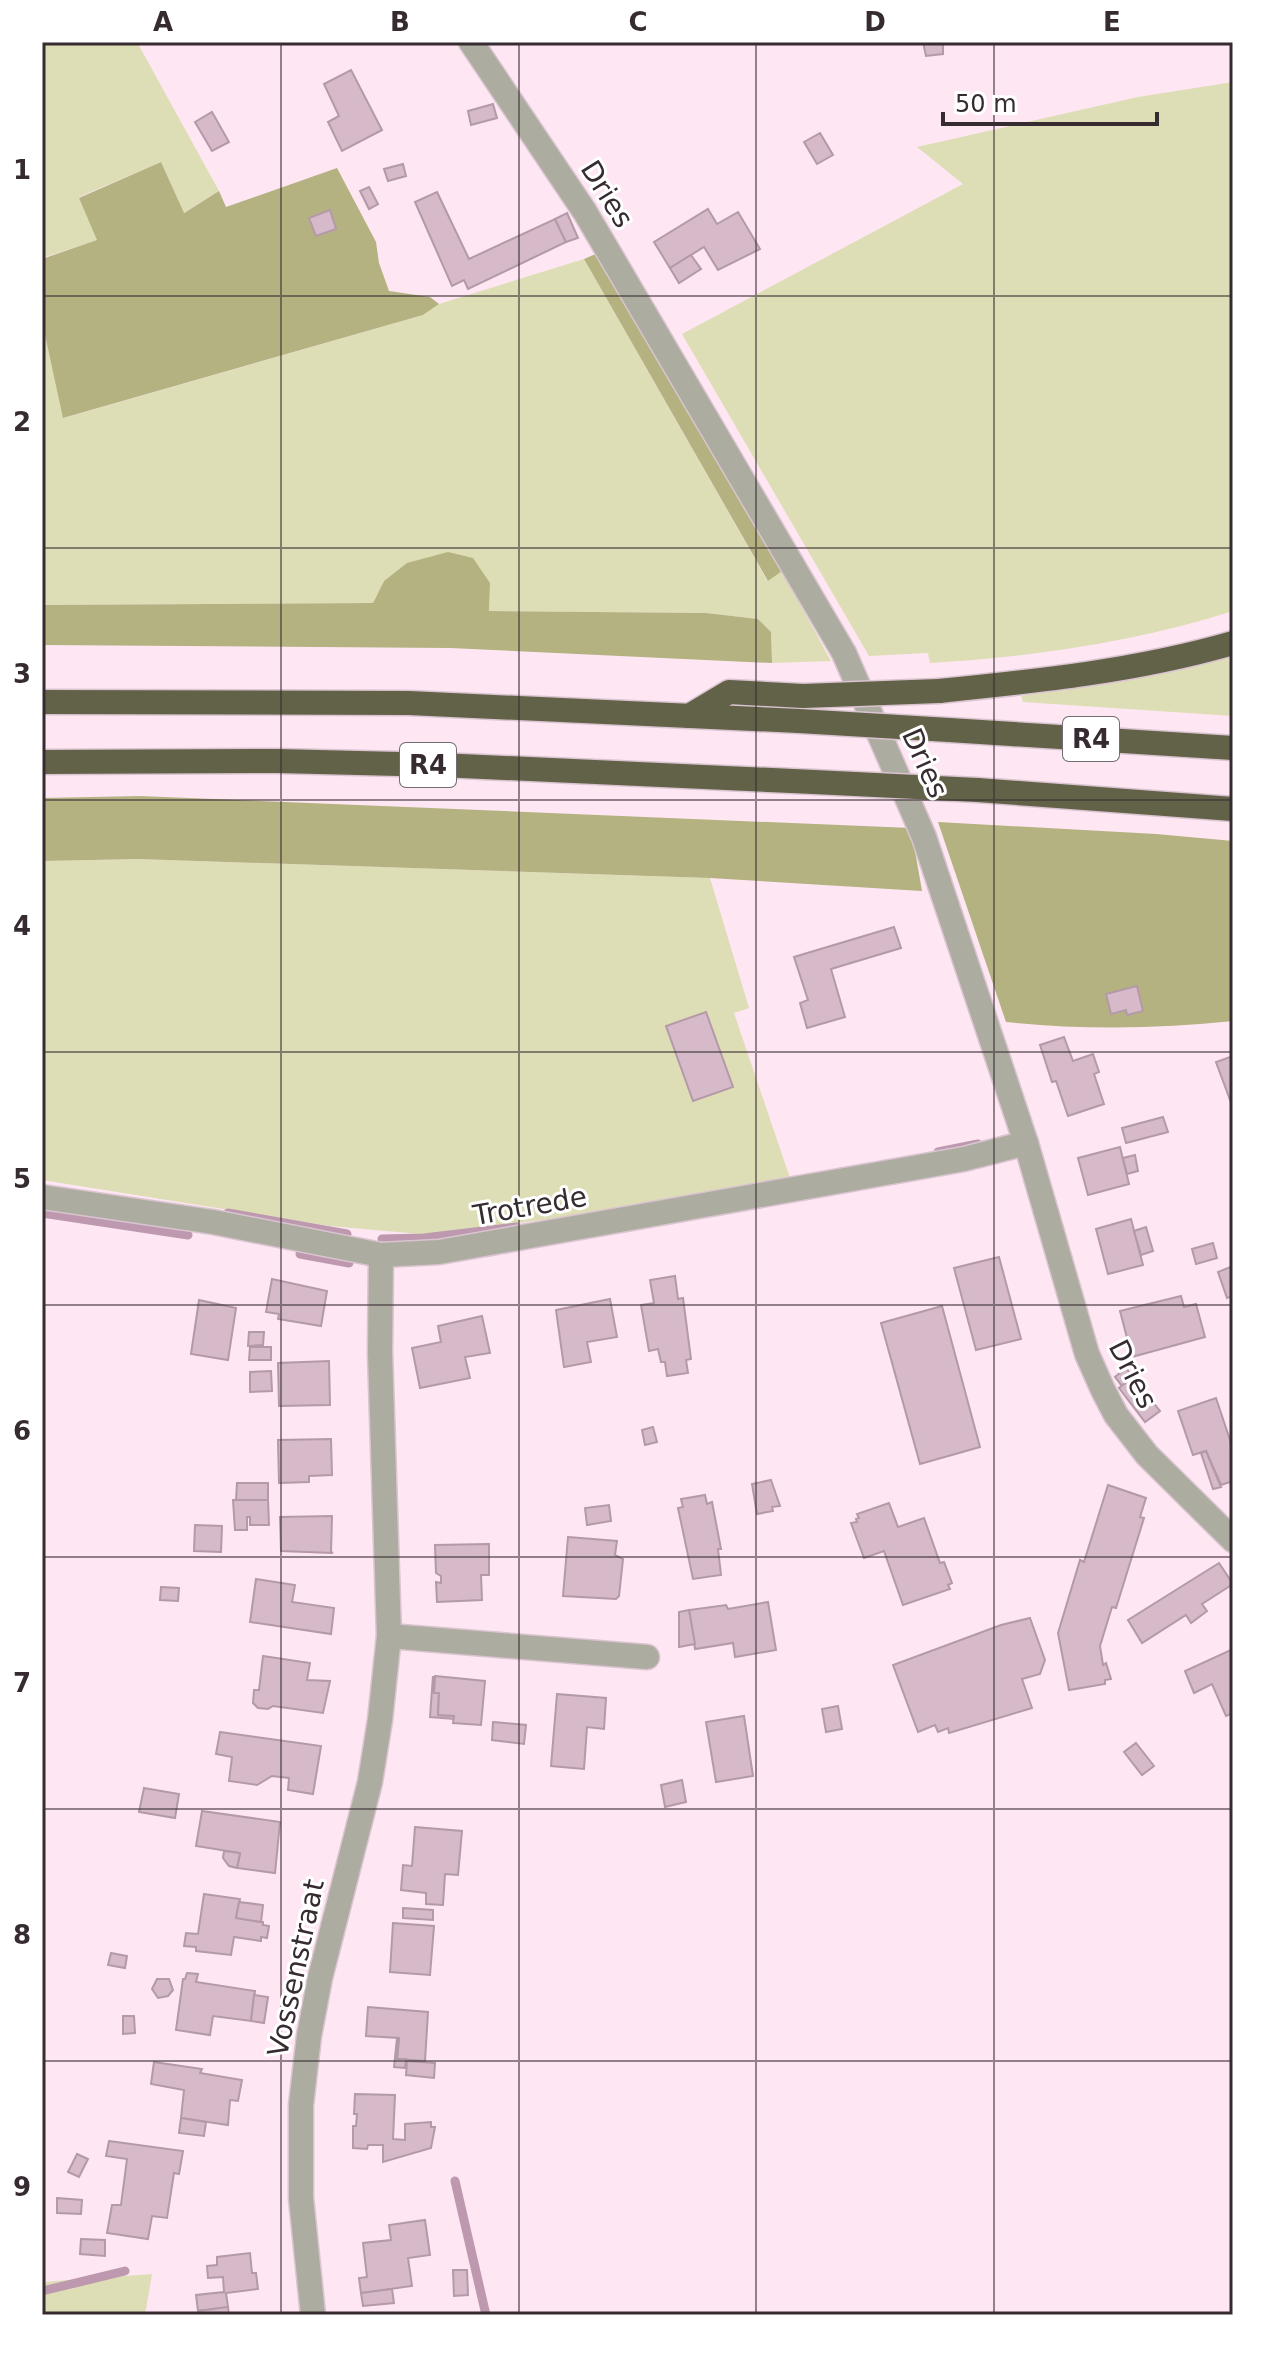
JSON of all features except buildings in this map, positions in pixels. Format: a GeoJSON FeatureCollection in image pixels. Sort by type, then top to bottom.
{"type":"FeatureCollection","features":[{"type":"Feature","properties":{"kind":"highway"},"geometry":{"type":"LineString","coordinates":[[689,716],[729,692],[803,696],[939,691],[1061,679],[1175,660],[1233,643]]}},
{"type":"Feature","properties":{"kind":"highway","name":"R4"},"geometry":{"type":"LineString","coordinates":[[42,702],[409,703],[799,721],[1233,748]]}},
{"type":"Feature","properties":{"kind":"highway","name":"R4"},"geometry":{"type":"LineString","coordinates":[[42,762],[277,761],[440,765],[977,790],[1233,809]]}},
{"type":"Feature","properties":{"kind":"street","name":"Dries"},"geometry":{"type":"LineString","coordinates":[[471,42],[585,212],[844,653],[924,837],[1026,1143],[1087,1354],[1110,1403],[1147,1455],[1233,1540]]}},
{"type":"Feature","properties":{"kind":"street","name":"Trotrede"},"geometry":{"type":"LineString","coordinates":[[42,1197],[213,1222],[381,1255],[439,1252],[964,1159],[1026,1143]]}},
{"type":"Feature","properties":{"kind":"street","name":"Vossenstraat"},"geometry":{"type":"LineString","coordinates":[[313,2315],[301,2198],[301,2105],[320,1978],[370,1782],[389,1636],[380,1352],[381,1255]]}},
{"type":"Feature","properties":{"kind":"street"},"geometry":{"type":"LineString","coordinates":[[389,1636],[647,1657]]}},
{"type":"Feature","properties":{"kind":"green space"},"geometry":{"type":"Polygon","coordinates":[[[42,42],[137,42],[219,191],[183,213],[161,162],[79,197],[98,240],[42,258],[42,42]]]}},
{"type":"Feature","properties":{"kind":"green space"},"geometry":{"type":"Polygon","coordinates":[[[1233,82],[1233,611],[1121,639],[1007,657],[930,663],[928,653],[869,656],[682,334],[963,184],[917,147],[1138,97],[1233,82]]]}},
{"type":"Feature","properties":{"kind":"green space"},"geometry":{"type":"Polygon","coordinates":[[[584,259],[767,580],[782,571],[831,661],[772,663],[771,632],[758,619],[706,613],[489,611],[490,583],[384,581],[373,603],[42,605],[42,321],[64,418],[423,315],[439,304],[584,259]]]}},
{"type":"Feature","properties":{"kind":"green space"},"geometry":{"type":"Polygon","coordinates":[[[1233,656],[1233,716],[1023,702],[1021,696],[1150,675],[1233,656]]]}},
{"type":"Feature","properties":{"kind":"green space"},"geometry":{"type":"Polygon","coordinates":[[[138,859],[710,878],[749,1008],[734,1013],[790,1178],[556,1218],[431,1235],[330,1226],[42,1180],[42,861],[138,859]]]}},
{"type":"Feature","properties":{"kind":"green space"},"geometry":{"type":"Polygon","coordinates":[[[152,2274],[145,2315],[42,2315],[42,2282],[152,2274]]]}},
{"type":"Feature","properties":{"kind":"shaded area"},"geometry":{"type":"Polygon","coordinates":[[[161,162],[184,213],[219,191],[226,207],[337,168],[376,242],[379,263],[389,291],[430,297],[439,304],[423,315],[63,418],[42,321],[42,259],[97,240],[79,198],[161,162]]]}},
{"type":"Feature","properties":{"kind":"shaded area"},"geometry":{"type":"Polygon","coordinates":[[[598,253],[782,571],[768,581],[584,259],[598,253]]]}},
{"type":"Feature","properties":{"kind":"shaded area"},"geometry":{"type":"Polygon","coordinates":[[[448,552],[473,558],[490,583],[489,611],[706,613],[758,619],[771,632],[772,663],[450,648],[42,645],[42,605],[373,603],[384,581],[407,563],[448,552]]]}},
{"type":"Feature","properties":{"kind":"shaded area"},"geometry":{"type":"Polygon","coordinates":[[[140,796],[911,828],[922,891],[710,878],[138,859],[42,861],[42,798],[140,796]]]}},
{"type":"Feature","properties":{"kind":"shaded area"},"geometry":{"type":"Polygon","coordinates":[[[938,822],[1233,841],[1233,1021],[1120,1028],[1006,1022],[938,822]]]}},
{"type":"Feature","properties":{"kind":"waterway"},"geometry":{"type":"LineString","coordinates":[[938,1152],[978,1144]]}},
{"type":"Feature","properties":{"kind":"waterway"},"geometry":{"type":"LineString","coordinates":[[42,1213],[188,1235]]}},
{"type":"Feature","properties":{"kind":"waterway"},"geometry":{"type":"LineString","coordinates":[[228,1213],[347,1234]]}},
{"type":"Feature","properties":{"kind":"waterway"},"geometry":{"type":"LineString","coordinates":[[382,1239],[424,1238],[516,1227]]}},
{"type":"Feature","properties":{"kind":"waterway"},"geometry":{"type":"LineString","coordinates":[[300,1254],[349,1263]]}},
{"type":"Feature","properties":{"kind":"waterway"},"geometry":{"type":"LineString","coordinates":[[455,2181],[486,2315]]}},
{"type":"Feature","properties":{"kind":"waterway"},"geometry":{"type":"LineString","coordinates":[[42,2291],[125,2271]]}}]}
